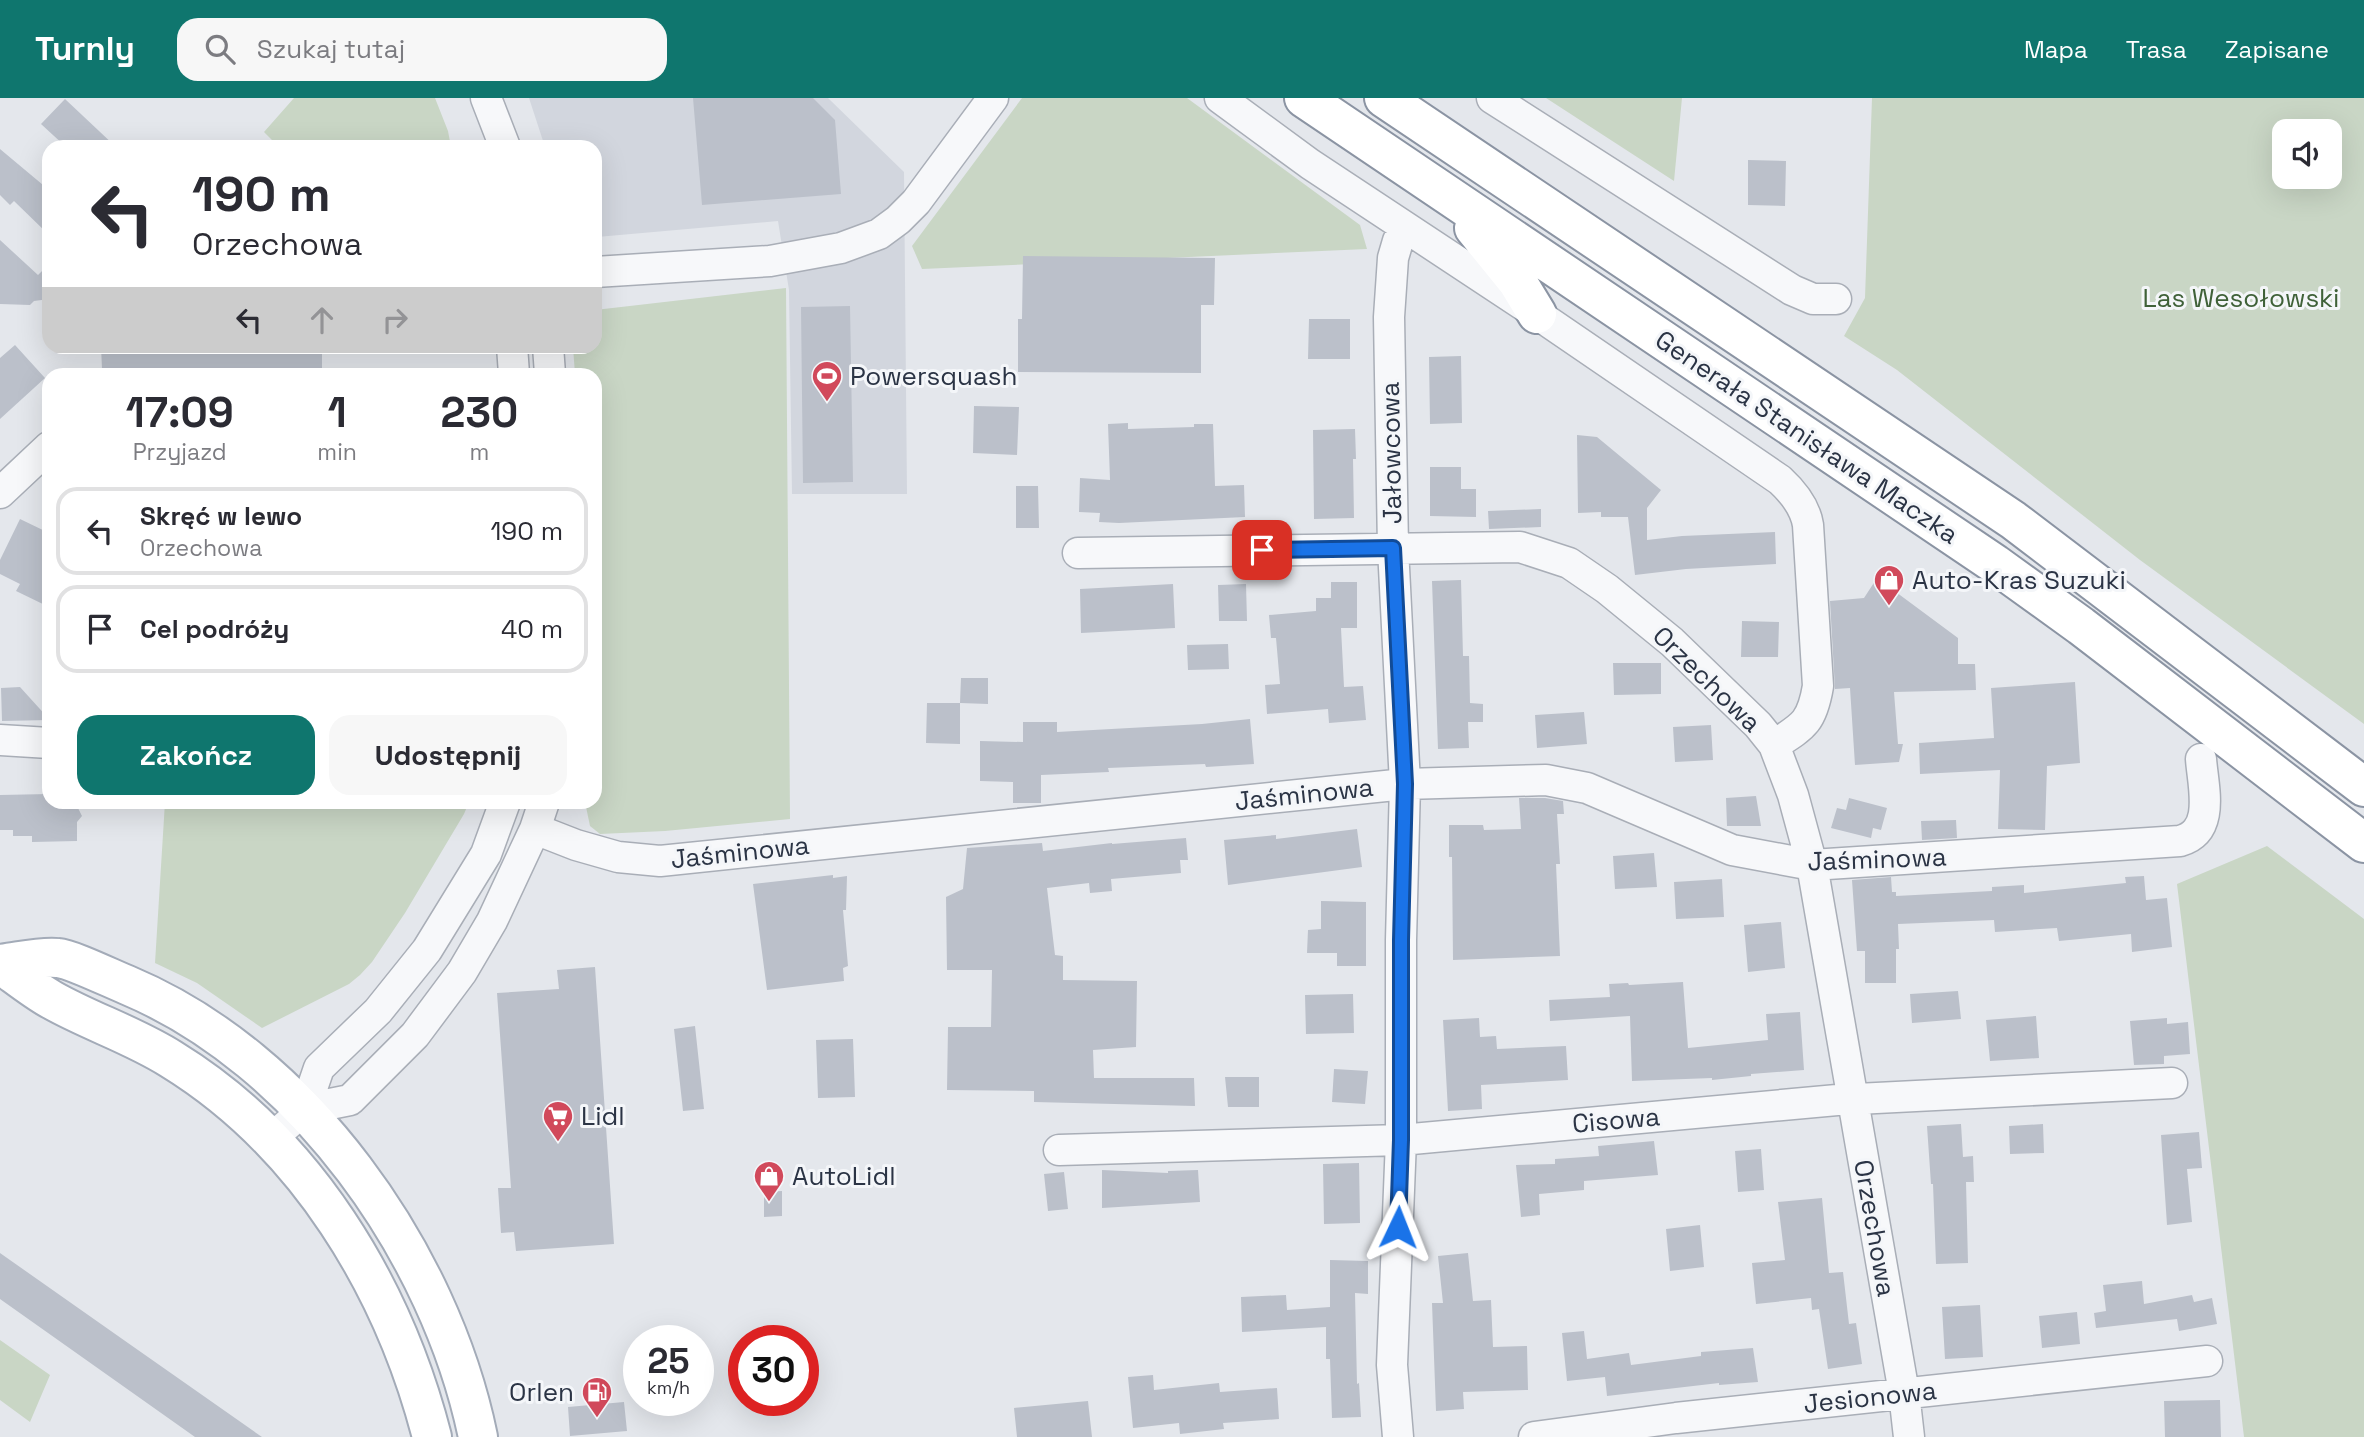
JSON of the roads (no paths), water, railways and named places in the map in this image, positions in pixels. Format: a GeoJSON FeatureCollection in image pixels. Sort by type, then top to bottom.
{"type":"FeatureCollection","features":[{"type":"Feature","properties":{"kind":"main road","name":"Generała Stanisława Maczka"},"geometry":{"type":"LineString","coordinates":[[1304,98],[1995,564],[2081,626],[2364,843]]}},
{"type":"Feature","properties":{"kind":"main road","name":"Generała Stanisława Maczka"},"geometry":{"type":"LineString","coordinates":[[1384,98],[2012,520],[2364,787]]}},
{"type":"Feature","properties":{"kind":"main road"},"geometry":{"type":"LineString","coordinates":[[1448,197],[1517,281],[1537,314]]}},
{"type":"Feature","properties":{"kind":"main road"},"geometry":{"type":"LineString","coordinates":[[0,964],[60,957],[146,993],[205,1027],[247,1056],[305,1110],[339,1149],[384,1213],[418,1271],[472,1408],[478,1437]]}},
{"type":"Feature","properties":{"kind":"main road"},"geometry":{"type":"LineString","coordinates":[[0,964],[52,1000],[123,1032],[186,1068],[231,1101],[271,1139],[301,1173],[348,1239],[394,1326],[416,1380],[432,1437]]}},
{"type":"Feature","properties":{"kind":"main road"},"geometry":{"type":"LineString","coordinates":[[348,1239],[384,1213]]}},
{"type":"Feature","properties":{"kind":"street"},"geometry":{"type":"LineString","coordinates":[[486,98],[500,140]]}},
{"type":"Feature","properties":{"kind":"street"},"geometry":{"type":"LineString","coordinates":[[602,275],[770,261],[841,248],[879,234],[916,202],[993,98]]}},
{"type":"Feature","properties":{"kind":"street"},"geometry":{"type":"LineString","coordinates":[[1220,98],[1310,164],[1537,314],[1790,489],[1804,509],[1808,525],[1818,686],[1814,710],[1801,728],[1774,745]]}},
{"type":"Feature","properties":{"kind":"street"},"geometry":{"type":"LineString","coordinates":[[1492,98],[1792,290],[1813,299],[1836,299]]}},
{"type":"Feature","properties":{"kind":"street","name":"Jałowcowa"},"geometry":{"type":"LineString","coordinates":[[1398,1437],[1392,1365],[1401,1140],[1401,940],[1405,784],[1393,548],[1389,317],[1393,258],[1405,227]]}},
{"type":"Feature","properties":{"kind":"street"},"geometry":{"type":"LineString","coordinates":[[0,493],[42,462]]}},
{"type":"Feature","properties":{"kind":"street","name":"Orzechowa"},"geometry":{"type":"LineString","coordinates":[[1078,553],[1520,547],[1569,563],[1616,596],[1672,642],[1741,708],[1774,745],[1793,795],[1812,865],[1905,1393],[1909,1437]]}},
{"type":"Feature","properties":{"kind":"street"},"geometry":{"type":"LineString","coordinates":[[0,740],[42,743]]}},
{"type":"Feature","properties":{"kind":"street","name":"Jaśminowa"},"geometry":{"type":"LineString","coordinates":[[540,815],[576,845],[618,857],[660,861],[1405,784],[1546,780],[1570,784],[1611,798],[1732,850],[1812,865],[2188,839],[2203,823],[2205,813],[2201,759]]}},
{"type":"Feature","properties":{"kind":"street"},"geometry":{"type":"LineString","coordinates":[[305,1110],[319,1068],[378,1011],[427,950],[486,854],[502,809]]}},
{"type":"Feature","properties":{"kind":"street"},"geometry":{"type":"LineString","coordinates":[[271,1139],[305,1110],[351,1100],[415,1035],[462,972],[492,921],[540,815]]}},
{"type":"Feature","properties":{"kind":"street"},"geometry":{"type":"LineString","coordinates":[[460,899],[492,921]]}},
{"type":"Feature","properties":{"kind":"street","name":"Cisowa"},"geometry":{"type":"LineString","coordinates":[[1059,1150],[1401,1140],[1852,1099],[2172,1083]]}},
{"type":"Feature","properties":{"kind":"street","name":"Jesionowa"},"geometry":{"type":"LineString","coordinates":[[1534,1437],[2207,1361]]}},
{"type":"Feature","properties":{"kind":"place","name":"Powersquash"},"geometry":{"type":"Point","coordinates":[827,403]}},
{"type":"Feature","properties":{"kind":"place","name":"Auto-Kras Suzuki"},"geometry":{"type":"Point","coordinates":[1889,607]}},
{"type":"Feature","properties":{"kind":"place","name":"Lidl"},"geometry":{"type":"Point","coordinates":[558,1143]}},
{"type":"Feature","properties":{"kind":"place","name":"AutoLidl"},"geometry":{"type":"Point","coordinates":[769,1203]}},
{"type":"Feature","properties":{"kind":"place","name":"Orlen"},"geometry":{"type":"Point","coordinates":[597,1419]}},
{"type":"Feature","properties":{"kind":"park label","name":"Las Wesołowski"},"geometry":{"type":"Point","coordinates":[2241,298]}}]}
